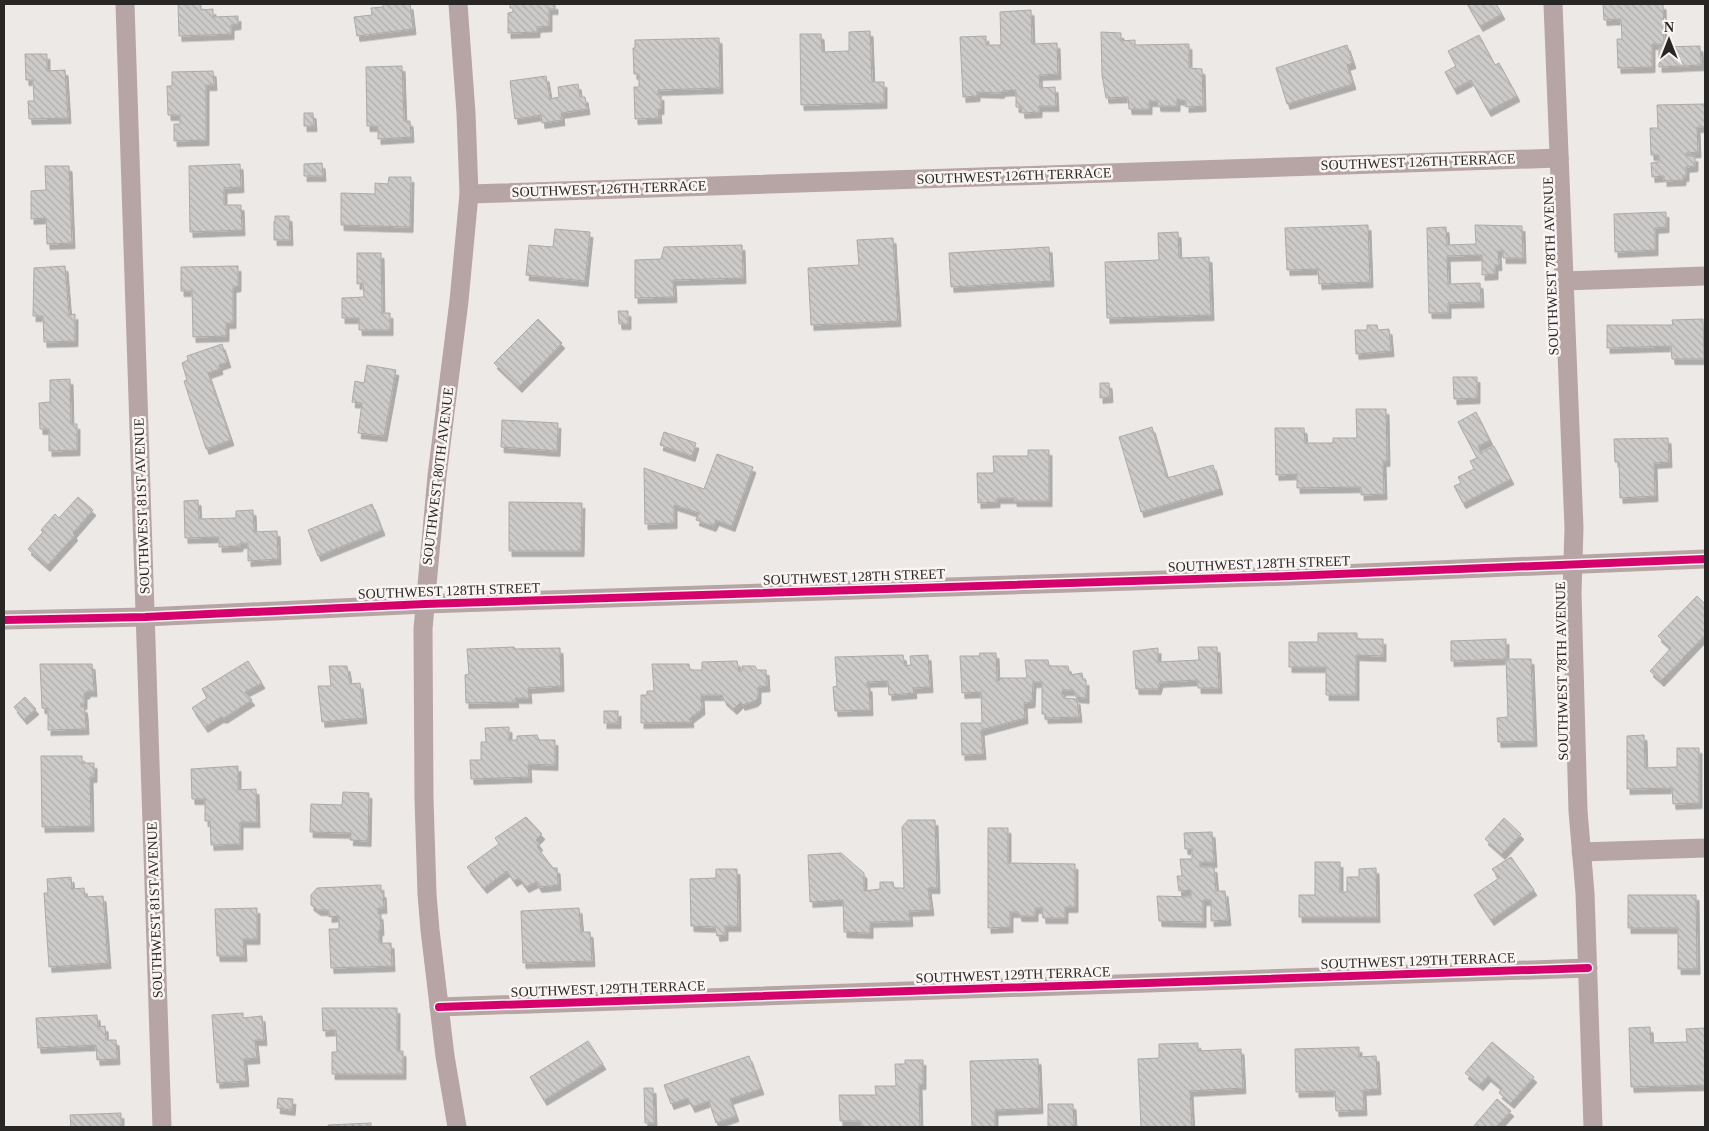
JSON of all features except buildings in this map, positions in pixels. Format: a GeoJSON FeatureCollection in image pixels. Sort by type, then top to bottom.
{"type":"FeatureCollection","features":[{"type":"Feature","properties":{"kind":"street","name":"SOUTHWEST 81ST AVENUE"},"geometry":{"type":"LineString","coordinates":[[125,4],[162,1127]]}},
{"type":"Feature","properties":{"kind":"street","name":"SOUTHWEST 80TH AVENUE"},"geometry":{"type":"LineString","coordinates":[[457,1127],[439,1007],[430,930],[425,857],[423,629],[437,476],[459,301],[469,194],[466,113],[458,4]]}},
{"type":"Feature","properties":{"kind":"street","name":"SOUTHWEST 78TH AVENUE"},"geometry":{"type":"LineString","coordinates":[[1553,4],[1574,528],[1572,564],[1578,811],[1585,893],[1593,1127]]}},
{"type":"Feature","properties":{"kind":"street","name":"SOUTHWEST 126TH TERRACE"},"geometry":{"type":"LineString","coordinates":[[469,194],[1559,158]]}},
{"type":"Feature","properties":{"kind":"street"},"geometry":{"type":"LineString","coordinates":[[1564,281],[1705,276]]}},
{"type":"Feature","properties":{"kind":"street","name":"SOUTHWEST 128TH STREET"},"geometry":{"type":"LineString","coordinates":[[4,620],[145,617],[425,604],[1280,576],[1705,559]]}},
{"type":"Feature","properties":{"kind":"street"},"geometry":{"type":"LineString","coordinates":[[1581,852],[1705,848]]}},
{"type":"Feature","properties":{"kind":"street","name":"SOUTHWEST 129TH TERRACE"},"geometry":{"type":"LineString","coordinates":[[439,1007],[1588,968]]}},
{"type":"Feature","properties":{"kind":"cycle path"},"geometry":{"type":"LineString","coordinates":[[4,620],[145,617],[425,604],[1290,576],[1705,559]]}},
{"type":"Feature","properties":{"kind":"cycle path"},"geometry":{"type":"LineString","coordinates":[[439,1007],[1588,968]]}}]}
